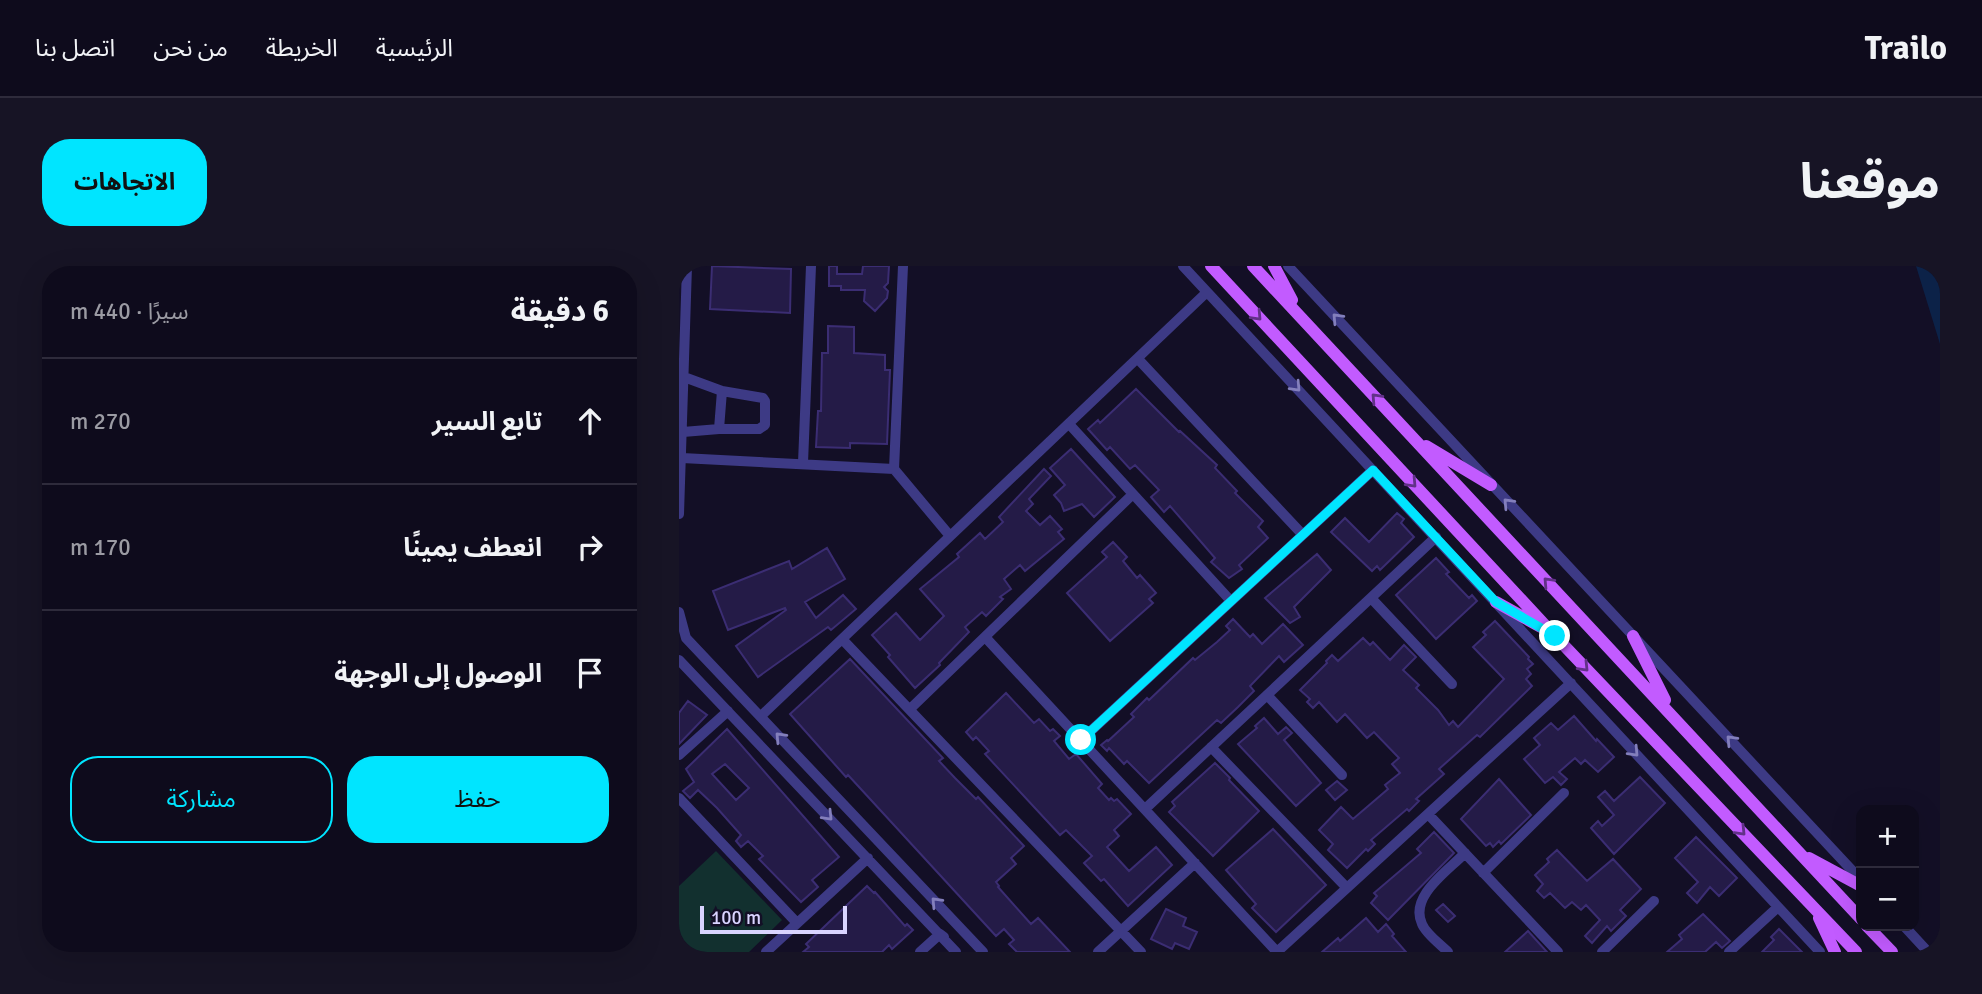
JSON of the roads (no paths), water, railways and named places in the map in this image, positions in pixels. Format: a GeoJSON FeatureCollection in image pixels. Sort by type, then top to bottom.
{"type":"FeatureCollection","features":[{"type":"Feature","properties":{"kind":"main road"},"geometry":{"type":"LineString","coordinates":[[1211,266],[1555,636],[1856,952]]}},
{"type":"Feature","properties":{"kind":"main road"},"geometry":{"type":"LineString","coordinates":[[1253,266],[1856,914]]}},
{"type":"Feature","properties":{"kind":"main road"},"geometry":{"type":"LineString","coordinates":[[1274,266],[1300,316]]}},
{"type":"Feature","properties":{"kind":"main road"},"geometry":{"type":"LineString","coordinates":[[1413,438],[1491,485]]}},
{"type":"Feature","properties":{"kind":"main road"},"geometry":{"type":"LineString","coordinates":[[1496,602],[1555,636]]}},
{"type":"Feature","properties":{"kind":"main road"},"geometry":{"type":"LineString","coordinates":[[1633,636],[1672,713]]}},
{"type":"Feature","properties":{"kind":"main road"},"geometry":{"type":"LineString","coordinates":[[1799,853],[1856,883]]}},
{"type":"Feature","properties":{"kind":"main road"},"geometry":{"type":"LineString","coordinates":[[1815,908],[1835,952]]}},
{"type":"Feature","properties":{"kind":"main road"},"geometry":{"type":"LineString","coordinates":[[1872,931],[1892,952]]}},
{"type":"Feature","properties":{"kind":"street"},"geometry":{"type":"LineString","coordinates":[[679,514],[687,266]]}},
{"type":"Feature","properties":{"kind":"street"},"geometry":{"type":"LineString","coordinates":[[803,463],[811,266]]}},
{"type":"Feature","properties":{"kind":"street"},"geometry":{"type":"LineString","coordinates":[[903,266],[894,469],[950,536]]}},
{"type":"Feature","properties":{"kind":"street"},"geometry":{"type":"LineString","coordinates":[[1182,266],[1820,952]]}},
{"type":"Feature","properties":{"kind":"street"},"geometry":{"type":"LineString","coordinates":[[1288,266],[1856,875]]}},
{"type":"Feature","properties":{"kind":"street"},"geometry":{"type":"LineString","coordinates":[[761,716],[1207,292]]}},
{"type":"Feature","properties":{"kind":"street"},"geometry":{"type":"LineString","coordinates":[[1137,359],[1302,534]]}},
{"type":"Feature","properties":{"kind":"street"},"geometry":{"type":"LineString","coordinates":[[683,432],[759,429],[765,425],[763,398],[722,391],[684,377]]}},
{"type":"Feature","properties":{"kind":"street"},"geometry":{"type":"LineString","coordinates":[[719,429],[722,391]]}},
{"type":"Feature","properties":{"kind":"street"},"geometry":{"type":"LineString","coordinates":[[1069,424],[1230,600]]}},
{"type":"Feature","properties":{"kind":"street"},"geometry":{"type":"LineString","coordinates":[[682,458],[894,469]]}},
{"type":"Feature","properties":{"kind":"street"},"geometry":{"type":"LineString","coordinates":[[1081,740],[1373,470]]}},
{"type":"Feature","properties":{"kind":"street"},"geometry":{"type":"LineString","coordinates":[[910,709],[1133,494]]}},
{"type":"Feature","properties":{"kind":"street"},"geometry":{"type":"LineString","coordinates":[[1145,809],[1436,537]]}},
{"type":"Feature","properties":{"kind":"street"},"geometry":{"type":"LineString","coordinates":[[1371,598],[1453,684]]}},
{"type":"Feature","properties":{"kind":"street"},"geometry":{"type":"LineString","coordinates":[[679,612],[686,638],[983,952]]}},
{"type":"Feature","properties":{"kind":"street"},"geometry":{"type":"LineString","coordinates":[[986,638],[1277,952],[1571,683]]}},
{"type":"Feature","properties":{"kind":"street"},"geometry":{"type":"LineString","coordinates":[[842,639],[1141,952]]}},
{"type":"Feature","properties":{"kind":"street"},"geometry":{"type":"LineString","coordinates":[[679,660],[956,952]]}},
{"type":"Feature","properties":{"kind":"street"},"geometry":{"type":"LineString","coordinates":[[1267,695],[1342,775]]}},
{"type":"Feature","properties":{"kind":"street"},"geometry":{"type":"LineString","coordinates":[[679,755],[728,711]]}},
{"type":"Feature","properties":{"kind":"street"},"geometry":{"type":"LineString","coordinates":[[1212,747],[1347,888]]}},
{"type":"Feature","properties":{"kind":"street"},"geometry":{"type":"LineString","coordinates":[[1483,873],[1564,793]]}},
{"type":"Feature","properties":{"kind":"street"},"geometry":{"type":"LineString","coordinates":[[679,798],[797,923]]}},
{"type":"Feature","properties":{"kind":"street"},"geometry":{"type":"LineString","coordinates":[[1428,814],[1558,952]]}},
{"type":"Feature","properties":{"kind":"street"},"geometry":{"type":"LineString","coordinates":[[1448,952],[1422,925],[1418,908],[1425,894],[1465,853]]}},
{"type":"Feature","properties":{"kind":"street"},"geometry":{"type":"LineString","coordinates":[[766,952],[868,858]]}},
{"type":"Feature","properties":{"kind":"street"},"geometry":{"type":"LineString","coordinates":[[1098,952],[1195,863]]}},
{"type":"Feature","properties":{"kind":"street"},"geometry":{"type":"LineString","coordinates":[[1602,952],[1654,901]]}},
{"type":"Feature","properties":{"kind":"street"},"geometry":{"type":"LineString","coordinates":[[1730,952],[1778,907]]}},
{"type":"Feature","properties":{"kind":"street"},"geometry":{"type":"LineString","coordinates":[[1909,931],[1928,952]]}},
{"type":"Feature","properties":{"kind":"street"},"geometry":{"type":"LineString","coordinates":[[920,952],[940,934]]}},
{"type":"Feature","properties":{"kind":"street"},"geometry":{"type":"LineString","coordinates":[[940,934],[963,952]]}},
{"type":"Feature","properties":{"kind":"water"},"geometry":{"type":"Polygon","coordinates":[[[1916,266],[1940,266],[1940,344],[1916,266]]]}}]}
